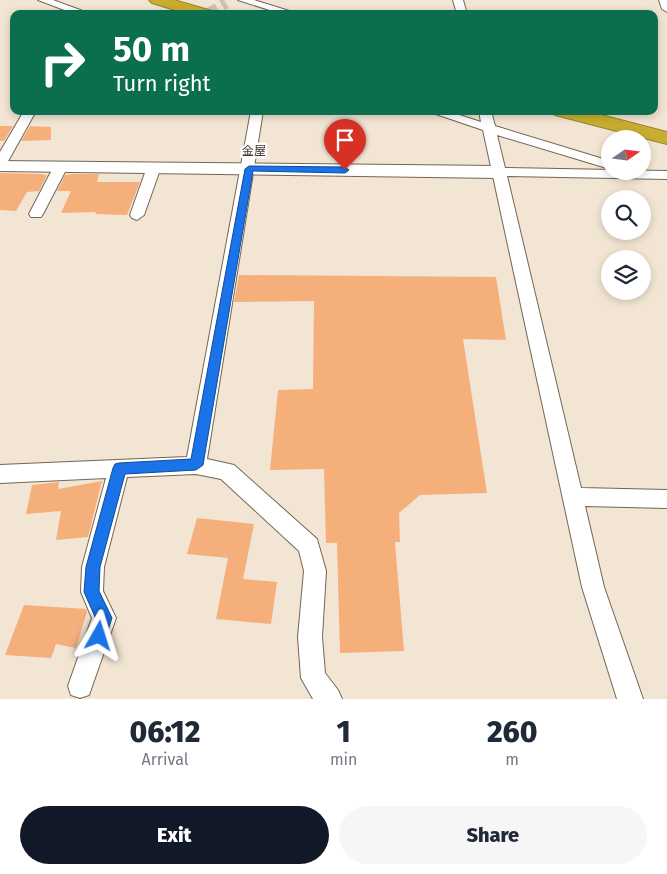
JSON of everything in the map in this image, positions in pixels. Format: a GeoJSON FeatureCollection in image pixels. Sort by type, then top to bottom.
{"type":"FeatureCollection","features":[{"type":"Feature","properties":{"kind":"highway"},"geometry":{"type":"LineString","coordinates":[[157,0],[192,10]]}},
{"type":"Feature","properties":{"kind":"highway"},"geometry":{"type":"LineString","coordinates":[[578,115],[667,138]]}},
{"type":"Feature","properties":{"kind":"street"},"geometry":{"type":"LineString","coordinates":[[43,0],[74,10]]}},
{"type":"Feature","properties":{"kind":"street"},"geometry":{"type":"LineString","coordinates":[[243,0],[279,10]]}},
{"type":"Feature","properties":{"kind":"street"},"geometry":{"type":"LineString","coordinates":[[664,0],[667,9]]}},
{"type":"Feature","properties":{"kind":"street"},"geometry":{"type":"LineString","coordinates":[[28,115],[0,164],[601,173]]}},
{"type":"Feature","properties":{"kind":"street"},"geometry":{"type":"LineString","coordinates":[[196,465],[257,115]]}},
{"type":"Feature","properties":{"kind":"street"},"geometry":{"type":"LineString","coordinates":[[447,115],[601,162]]}},
{"type":"Feature","properties":{"kind":"street"},"geometry":{"type":"LineString","coordinates":[[486,115],[593,587],[630,699]]}},
{"type":"Feature","properties":{"kind":"street"},"geometry":{"type":"LineString","coordinates":[[36,214],[61,166]]}},
{"type":"Feature","properties":{"kind":"street"},"geometry":{"type":"LineString","coordinates":[[137,215],[154,167]]}},
{"type":"Feature","properties":{"kind":"street"},"geometry":{"type":"LineString","coordinates":[[651,174],[667,175]]}},
{"type":"Feature","properties":{"kind":"street"},"geometry":{"type":"LineString","coordinates":[[651,178],[667,182]]}},
{"type":"Feature","properties":{"kind":"street"},"geometry":{"type":"LineString","coordinates":[[0,474],[196,465],[226,471],[309,546],[315,571],[310,637],[313,678],[329,699]]}},
{"type":"Feature","properties":{"kind":"street"},"geometry":{"type":"LineString","coordinates":[[80,686],[104,618],[92,592],[93,567],[119,468]]}},
{"type":"Feature","properties":{"kind":"street"},"geometry":{"type":"LineString","coordinates":[[573,497],[667,499]]}},
{"type":"Feature","properties":{"kind":"building"},"geometry":{"type":"Polygon","coordinates":[[[0,126],[13,126],[4,141],[0,141],[0,126]]]}},
{"type":"Feature","properties":{"kind":"building"},"geometry":{"type":"Polygon","coordinates":[[[30,126],[51,127],[51,140],[21,141],[30,126]]]}},
{"type":"Feature","properties":{"kind":"building"},"geometry":{"type":"Polygon","coordinates":[[[0,173],[47,175],[39,191],[27,192],[16,211],[0,210],[0,173]]]}},
{"type":"Feature","properties":{"kind":"building"},"geometry":{"type":"Polygon","coordinates":[[[99,174],[97,182],[140,182],[127,215],[95,214],[96,212],[61,213],[71,191],[57,191],[65,175],[99,174]]]}},
{"type":"Feature","properties":{"kind":"building"},"geometry":{"type":"Polygon","coordinates":[[[239,275],[496,277],[506,340],[463,339],[487,493],[420,495],[399,513],[400,542],[395,542],[404,651],[340,653],[337,543],[326,543],[324,469],[270,470],[278,390],[313,389],[314,301],[234,302],[239,275]]]}},
{"type":"Feature","properties":{"kind":"building"},"geometry":{"type":"Polygon","coordinates":[[[102,481],[88,537],[56,540],[61,511],[26,514],[32,485],[59,482],[58,489],[102,481]]]}},
{"type":"Feature","properties":{"kind":"building"},"geometry":{"type":"Polygon","coordinates":[[[197,518],[254,524],[243,579],[277,582],[271,624],[216,619],[228,558],[187,554],[197,518]]]}},
{"type":"Feature","properties":{"kind":"building"},"geometry":{"type":"Polygon","coordinates":[[[24,605],[86,609],[87,612],[76,648],[56,644],[51,658],[5,655],[24,605]]]}},
{"type":"Feature","properties":{"kind":"tunnel"},"geometry":{"type":"LineString","coordinates":[[215,10],[226,3]]}},
{"type":"Feature","properties":{"kind":"district","name":"金屋"},"geometry":{"type":"Point","coordinates":[254,151]}},
{"type":"Feature","properties":{"kind":"route"},"geometry":{"type":"LineString","coordinates":[[99,636],[104,618],[92,592],[93,567],[119,468],[196,465],[249,169],[345,170]]}}]}
